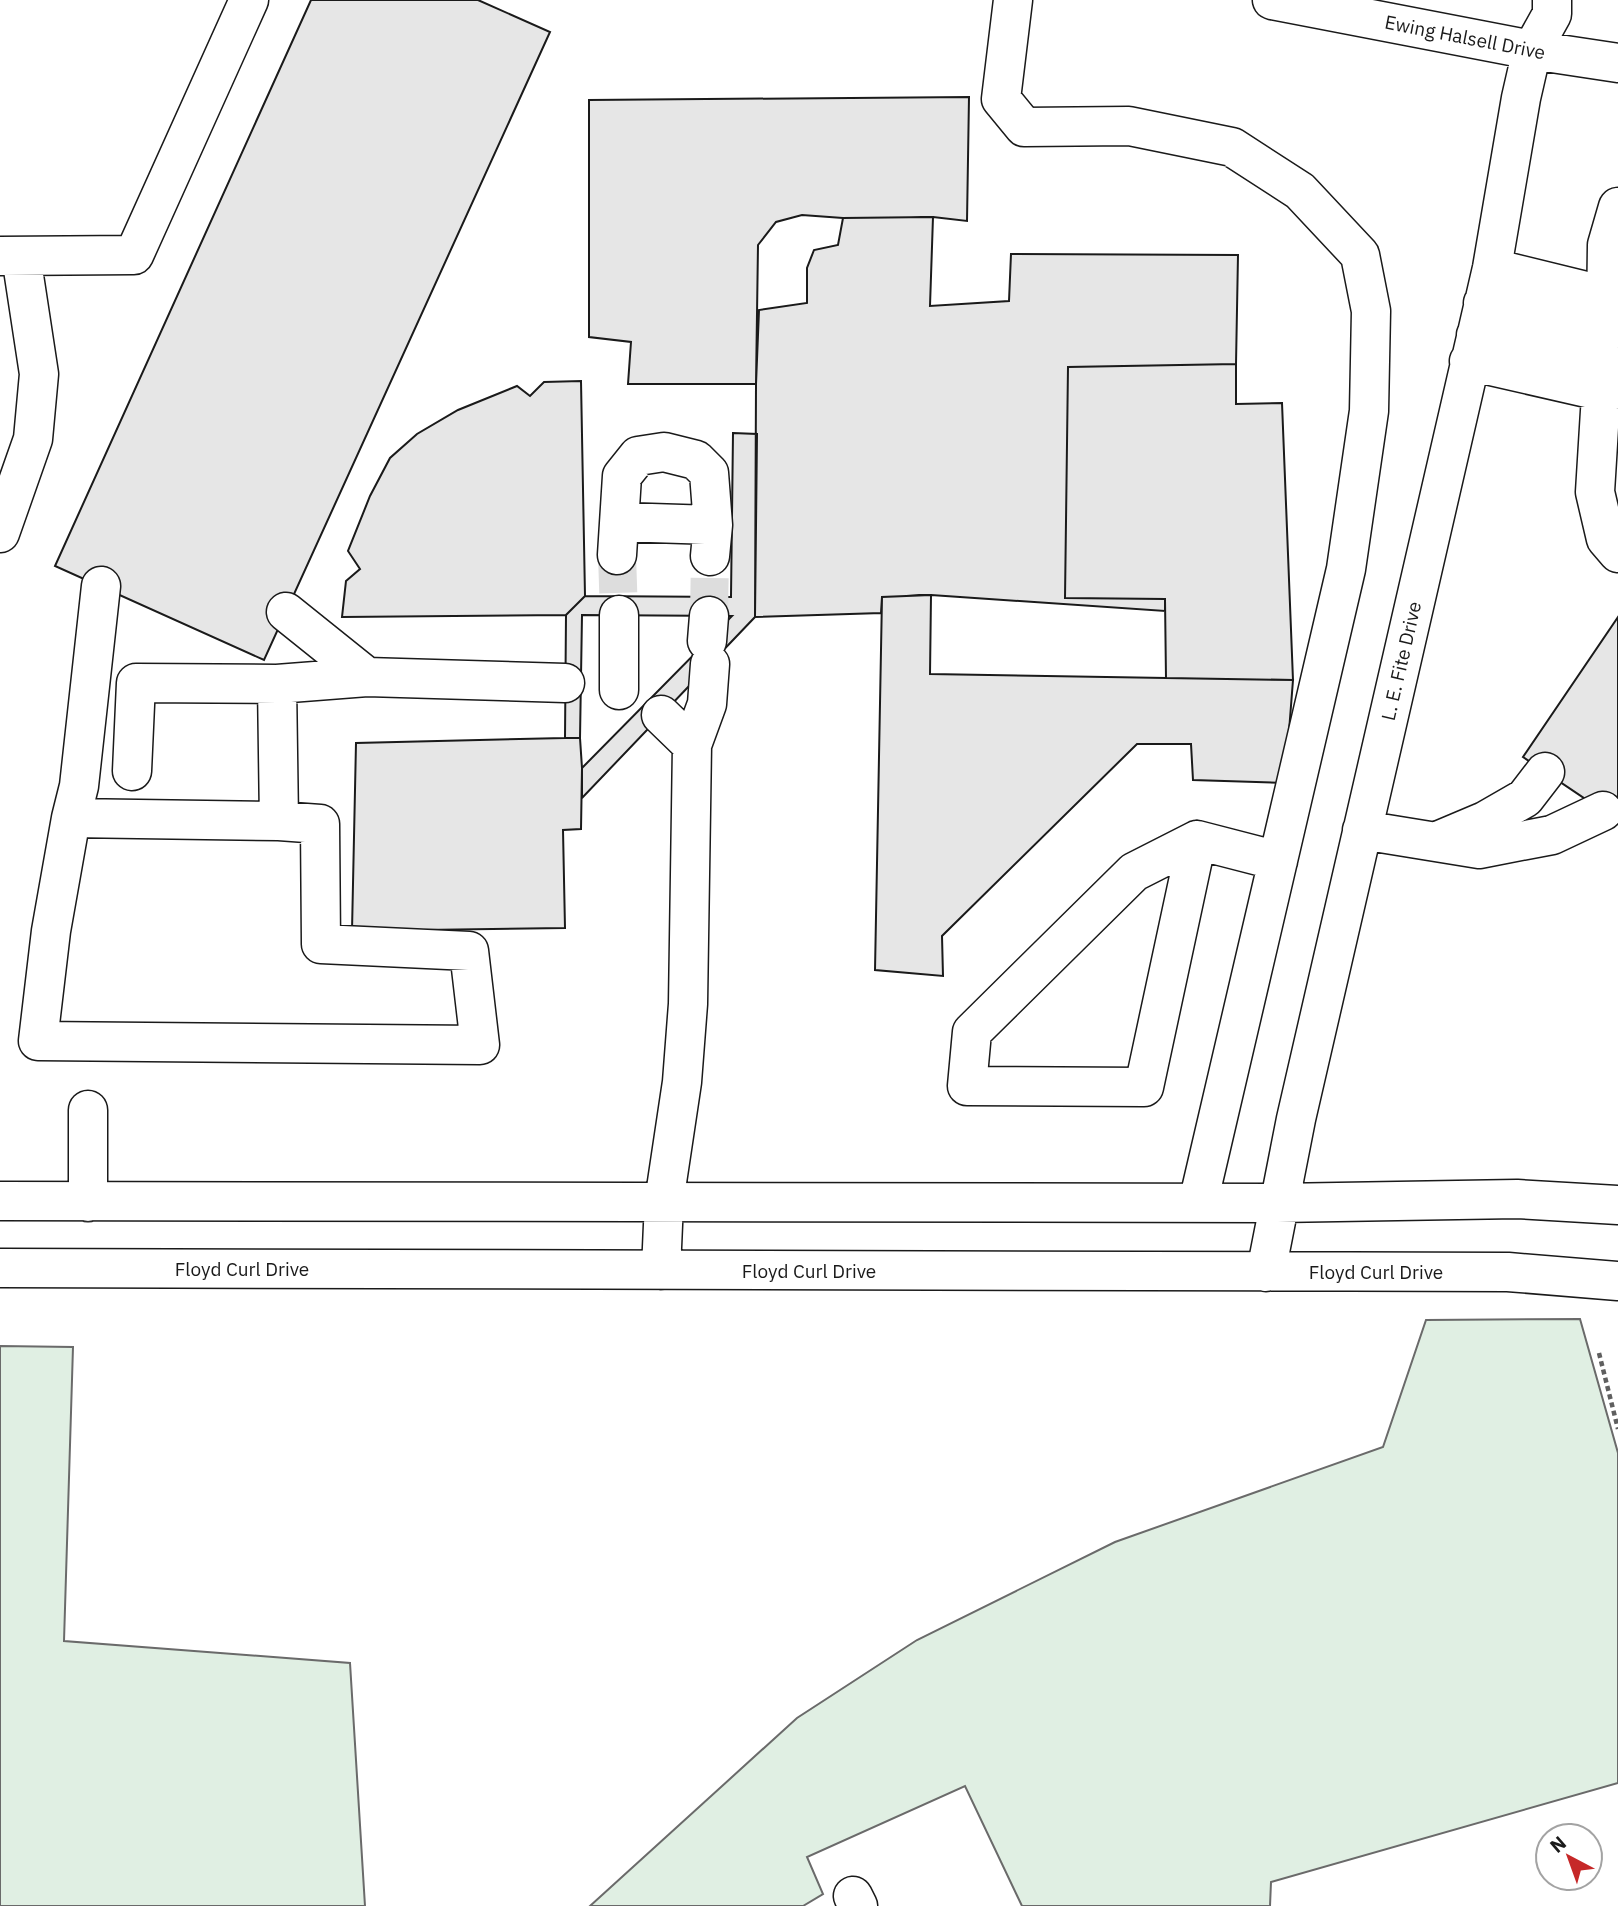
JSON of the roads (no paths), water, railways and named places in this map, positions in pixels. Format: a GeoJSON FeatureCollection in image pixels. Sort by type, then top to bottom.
{"type":"FeatureCollection","features":[{"type":"Feature","properties":{"kind":"street"},"geometry":{"type":"LineString","coordinates":[[0,533],[33,439],[39,374],[10,256],[134,255],[249,0]]}},
{"type":"Feature","properties":{"kind":"street"},"geometry":{"type":"LineString","coordinates":[[1013,0],[1001,99],[1024,127],[1129,126],[1232,147],[1300,191],[1360,254],[1371,311],[1367,424],[1346,569],[1198,1203]]}},
{"type":"Feature","properties":{"kind":"street","name":"Ewing Halsell Drive"},"geometry":{"type":"LineString","coordinates":[[1272,0],[1532,50],[1618,63]]}},
{"type":"Feature","properties":{"kind":"street","name":"L. E. Fite Drive"},"geometry":{"type":"LineString","coordinates":[[1266,1272],[1278,1203],[1480,316],[1521,98],[1532,50],[1552,15],[1552,0]]}},
{"type":"Feature","properties":{"kind":"street"},"geometry":{"type":"LineString","coordinates":[[1618,207],[1607,245],[1606,370],[1595,492],[1606,539],[1618,553]]}},
{"type":"Feature","properties":{"kind":"street"},"geometry":{"type":"LineString","coordinates":[[1480,316],[1606,296]]}},
{"type":"Feature","properties":{"kind":"street"},"geometry":{"type":"LineString","coordinates":[[1480,316],[1606,370]]}},
{"type":"Feature","properties":{"kind":"street"},"geometry":{"type":"LineString","coordinates":[[1480,316],[1606,370]]}},
{"type":"Feature","properties":{"kind":"street"},"geometry":{"type":"LineString","coordinates":[[664,452],[696,460],[709,473],[712,540],[619,538],[622,476],[638,456],[664,452]]}},
{"type":"Feature","properties":{"kind":"street"},"geometry":{"type":"LineString","coordinates":[[71,818],[320,824],[321,944],[469,951],[480,1045],[38,1041],[51,931],[71,818],[79,786],[101,586]]}},
{"type":"Feature","properties":{"kind":"street"},"geometry":{"type":"LineString","coordinates":[[286,612],[367,677]]}},
{"type":"Feature","properties":{"kind":"street"},"geometry":{"type":"LineString","coordinates":[[619,615],[642,702]]}},
{"type":"Feature","properties":{"kind":"street"},"geometry":{"type":"LineString","coordinates":[[661,1270],[664,1202],[682,1082],[688,1004],[692,746],[707,704],[709,640]]}},
{"type":"Feature","properties":{"kind":"street"},"geometry":{"type":"LineString","coordinates":[[132,771],[136,684],[277,684],[367,677],[573,683],[642,702],[692,746]]}},
{"type":"Feature","properties":{"kind":"street"},"geometry":{"type":"LineString","coordinates":[[277,684],[279,821]]}},
{"type":"Feature","properties":{"kind":"street"},"geometry":{"type":"LineString","coordinates":[[1435,843],[1485,821],[1525,798],[1545,772]]}},
{"type":"Feature","properties":{"kind":"street"},"geometry":{"type":"LineString","coordinates":[[1362,830],[1479,849],[1552,835],[1604,811]]}},
{"type":"Feature","properties":{"kind":"street"},"geometry":{"type":"LineString","coordinates":[[1197,840],[1144,1087],[967,1086],[972,1032],[1133,872],[1197,840],[1278,862]]}},
{"type":"Feature","properties":{"kind":"street"},"geometry":{"type":"LineString","coordinates":[[88,1110],[88,1202]]}},
{"type":"Feature","properties":{"kind":"street"},"geometry":{"type":"LineString","coordinates":[[0,1201],[1278,1203],[1517,1199],[1618,1205]]}},
{"type":"Feature","properties":{"kind":"street","name":"Floyd Curl Drive"},"geometry":{"type":"LineString","coordinates":[[0,1268],[1508,1272],[1618,1281]]}},
{"type":"Feature","properties":{"kind":"tunnel"},"geometry":{"type":"LineString","coordinates":[[617,555],[619,615]]}},
{"type":"Feature","properties":{"kind":"tunnel"},"geometry":{"type":"LineString","coordinates":[[709,616],[710,556]]}}]}
